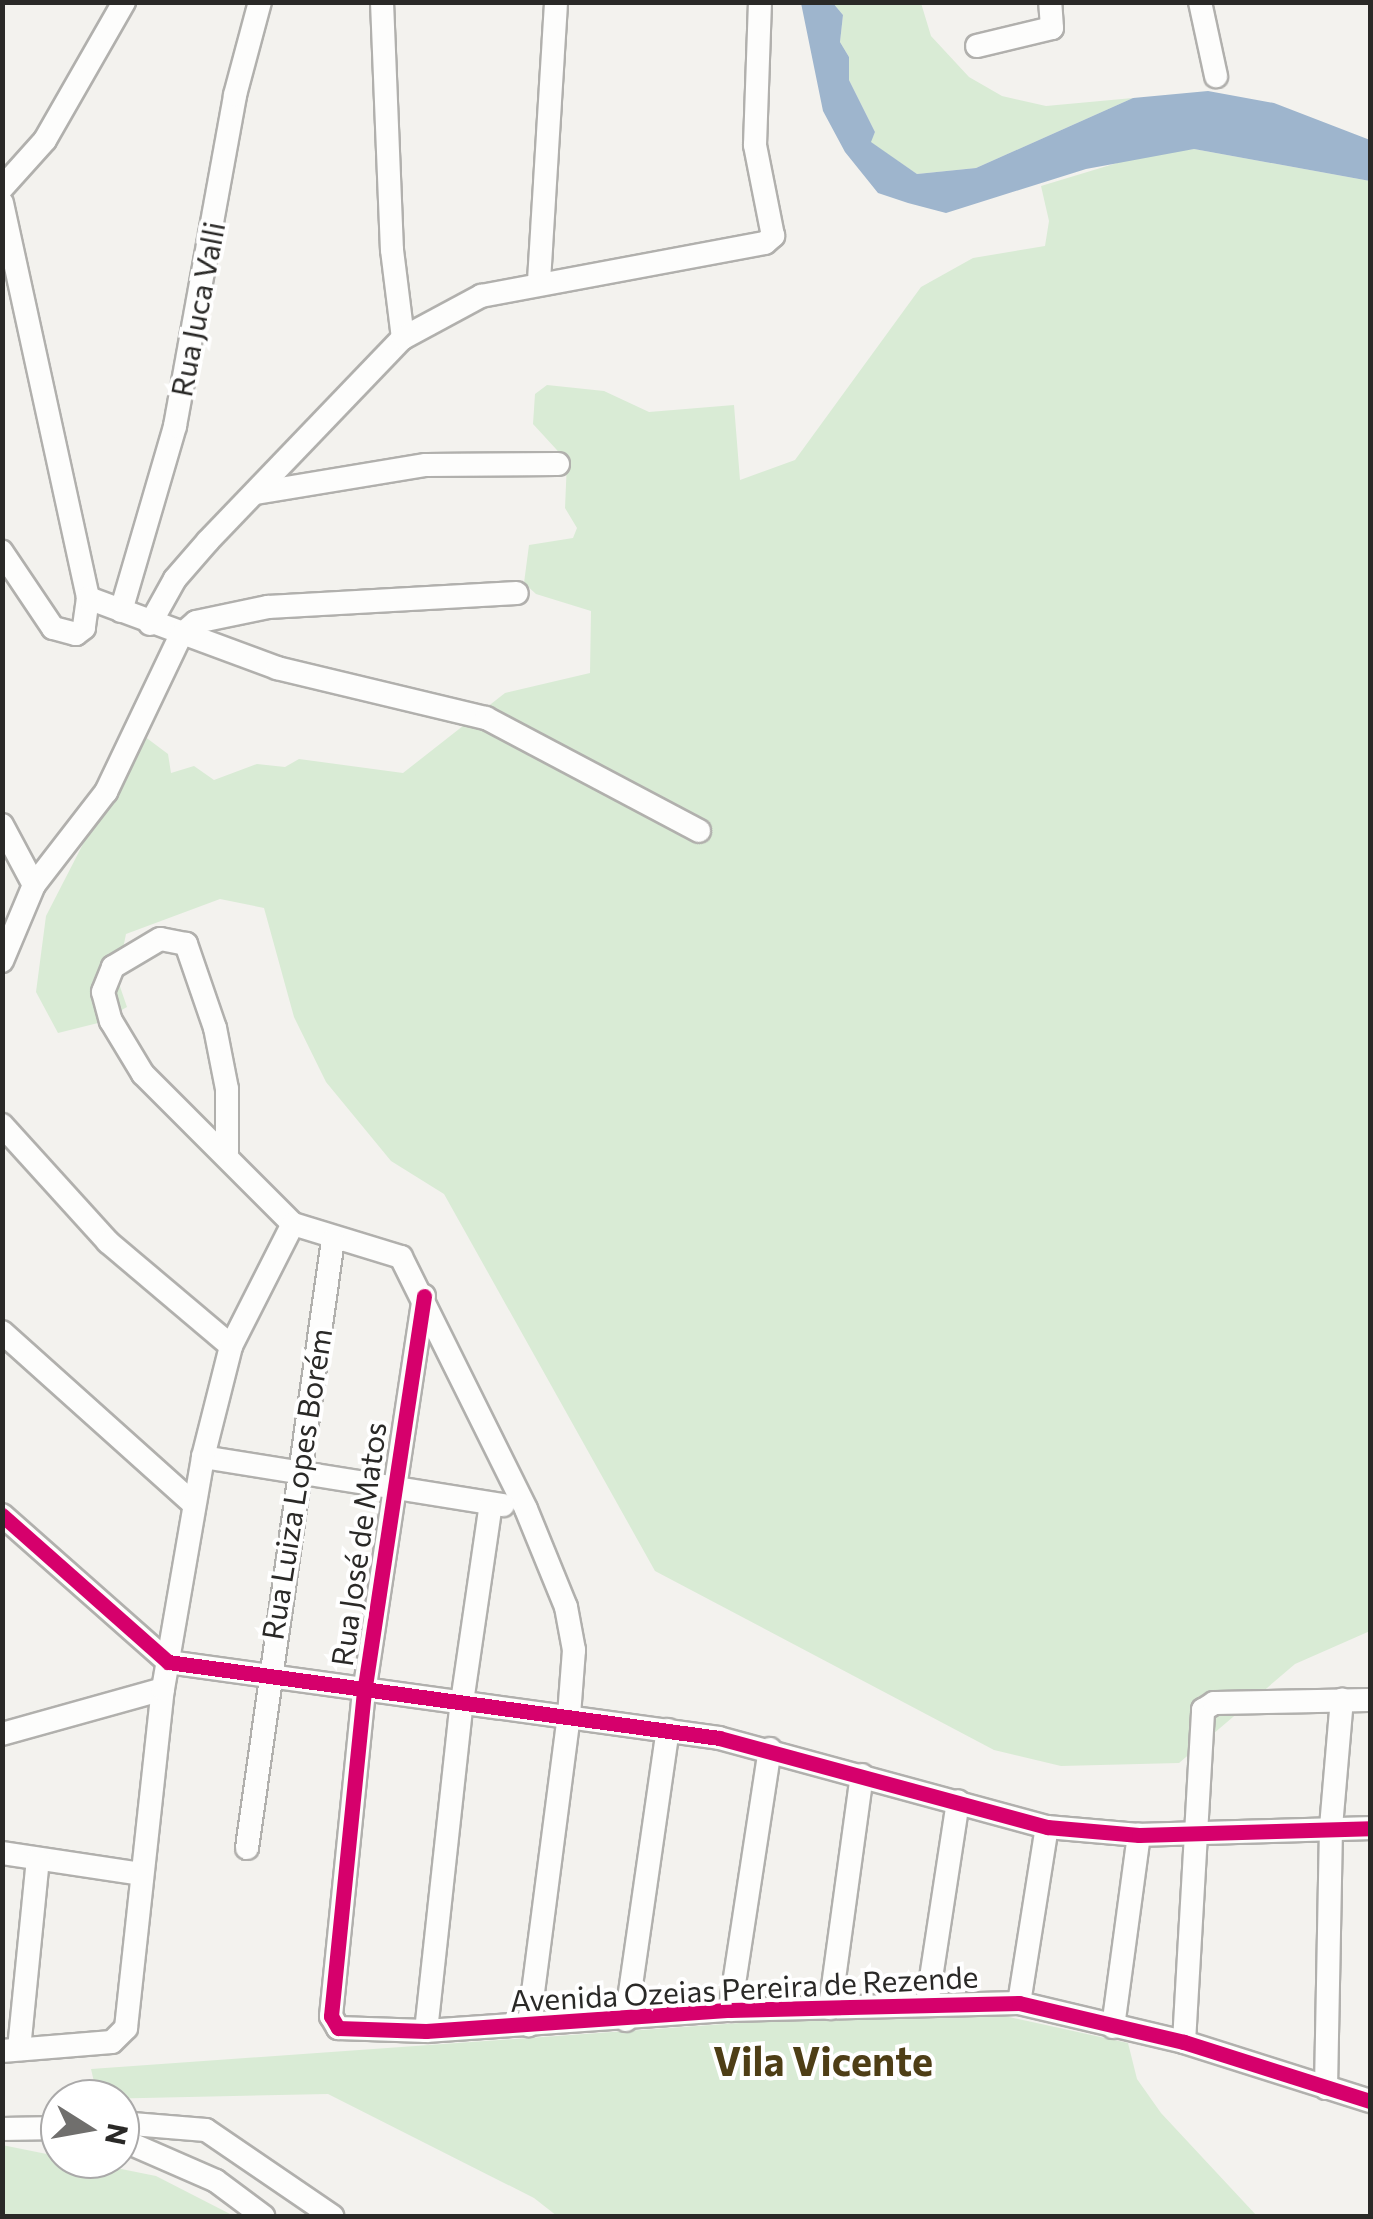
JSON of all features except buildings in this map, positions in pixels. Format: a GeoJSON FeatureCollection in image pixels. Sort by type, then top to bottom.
{"type":"FeatureCollection","features":[{"type":"Feature","properties":{"kind":"street"},"geometry":{"type":"LineString","coordinates":[[2,188],[46,140],[124,2]]}},
{"type":"Feature","properties":{"kind":"street","name":"Rua Juca Valli"},"geometry":{"type":"LineString","coordinates":[[121,612],[174,426],[235,95],[260,2]]}},
{"type":"Feature","properties":{"kind":"street"},"geometry":{"type":"LineString","coordinates":[[382,2],[392,250],[403,338]]}},
{"type":"Feature","properties":{"kind":"street"},"geometry":{"type":"LineString","coordinates":[[539,281],[556,2]]}},
{"type":"Feature","properties":{"kind":"street"},"geometry":{"type":"LineString","coordinates":[[150,624],[176,578],[403,338],[481,296],[539,281],[765,243],[775,225],[754,145],[760,2]]}},
{"type":"Feature","properties":{"kind":"street"},"geometry":{"type":"LineString","coordinates":[[1200,2],[1216,76]]}},
{"type":"Feature","properties":{"kind":"street"},"geometry":{"type":"LineString","coordinates":[[977,46],[1052,28],[1052,12]]}},
{"type":"Feature","properties":{"kind":"street"},"geometry":{"type":"LineString","coordinates":[[2,204],[88,598],[84,628],[76,634],[53,628],[2,552]]}},
{"type":"Feature","properties":{"kind":"street"},"geometry":{"type":"LineString","coordinates":[[256,493],[426,465],[558,464]]}},
{"type":"Feature","properties":{"kind":"street"},"geometry":{"type":"LineString","coordinates":[[2,961],[34,885],[106,792],[181,636],[196,622],[268,607],[517,594]]}},
{"type":"Feature","properties":{"kind":"street"},"geometry":{"type":"LineString","coordinates":[[88,598],[181,636],[277,668],[486,718],[698,831]]}},
{"type":"Feature","properties":{"kind":"street"},"geometry":{"type":"LineString","coordinates":[[2,825],[34,885]]}},
{"type":"Feature","properties":{"kind":"street"},"geometry":{"type":"LineString","coordinates":[[227,1152],[227,1089],[215,1028],[186,944],[160,939],[113,967],[105,1006],[143,1074],[227,1152],[293,1224],[333,1240],[393,1251],[424,1296],[526,1509],[572,1630],[569,1715],[529,2025]]}},
{"type":"Feature","properties":{"kind":"street"},"geometry":{"type":"LineString","coordinates":[[2,1124],[108,1242],[232,1346]]}},
{"type":"Feature","properties":{"kind":"street"},"geometry":{"type":"LineString","coordinates":[[38,1860],[11,2050],[112,2042],[126,2028],[163,1689],[202,1457],[232,1346],[293,1224]]}},
{"type":"Feature","properties":{"kind":"street","name":"Rua Luiza Lopes Borém"},"geometry":{"type":"LineString","coordinates":[[247,1848],[267,1678],[333,1240]]}},
{"type":"Feature","properties":{"kind":"street","name":"Rua José de Matos"},"geometry":{"type":"LineString","coordinates":[[346,2031],[330,2016],[364,1691],[424,1296]]}},
{"type":"Feature","properties":{"kind":"street"},"geometry":{"type":"LineString","coordinates":[[2,1332],[194,1504]]}},
{"type":"Feature","properties":{"kind":"street"},"geometry":{"type":"LineString","coordinates":[[202,1457],[526,1509]]}},
{"type":"Feature","properties":{"kind":"street"},"geometry":{"type":"LineString","coordinates":[[426,2031],[462,1702],[491,1504]]}},
{"type":"Feature","properties":{"kind":"street"},"geometry":{"type":"LineString","coordinates":[[2,1515],[168,1662],[364,1691],[569,1715],[770,1749],[1047,1827],[1139,1835],[1370,1828]]}},
{"type":"Feature","properties":{"kind":"street"},"geometry":{"type":"LineString","coordinates":[[2,1734],[163,1689]]}},
{"type":"Feature","properties":{"kind":"street"},"geometry":{"type":"LineString","coordinates":[[1326,2088],[1331,1827],[1342,1699]]}},
{"type":"Feature","properties":{"kind":"street"},"geometry":{"type":"LineString","coordinates":[[1184,2042],[1207,1706],[1370,1700]]}},
{"type":"Feature","properties":{"kind":"street"},"geometry":{"type":"LineString","coordinates":[[626,2020],[668,1730]]}},
{"type":"Feature","properties":{"kind":"street"},"geometry":{"type":"LineString","coordinates":[[730,2010],[770,1749]]}},
{"type":"Feature","properties":{"kind":"street"},"geometry":{"type":"LineString","coordinates":[[830,2008],[862,1775]]}},
{"type":"Feature","properties":{"kind":"street"},"geometry":{"type":"LineString","coordinates":[[927,2004],[958,1802]]}},
{"type":"Feature","properties":{"kind":"street"},"geometry":{"type":"LineString","coordinates":[[1019,2003],[1047,1827]]}},
{"type":"Feature","properties":{"kind":"street"},"geometry":{"type":"LineString","coordinates":[[1113,2027],[1139,1835]]}},
{"type":"Feature","properties":{"kind":"street"},"geometry":{"type":"LineString","coordinates":[[2,1853],[141,1874]]}},
{"type":"Feature","properties":{"kind":"street","name":"Avenida Ozeias Pereira de Rezende"},"geometry":{"type":"LineString","coordinates":[[346,2031],[426,2031],[730,2010],[1019,2003],[1184,2042],[1370,2101]]}},
{"type":"Feature","properties":{"kind":"street"},"geometry":{"type":"LineString","coordinates":[[140,2124],[206,2130],[332,2216]]}},
{"type":"Feature","properties":{"kind":"street"},"geometry":{"type":"LineString","coordinates":[[2,2129],[40,2128]]}},
{"type":"Feature","properties":{"kind":"street"},"geometry":{"type":"LineString","coordinates":[[140,2148],[216,2181],[263,2216]]}},
{"type":"Feature","properties":{"kind":"green space"},"geometry":{"type":"Polygon","coordinates":[[[833,3],[921,3],[931,36],[969,77],[1002,96],[1046,106],[1133,98],[976,168],[917,174],[870,142],[875,132],[849,80],[849,57],[840,42],[843,15],[833,3]]]}},
{"type":"Feature","properties":{"kind":"green space"},"geometry":{"type":"Polygon","coordinates":[[[1194,149],[1370,181],[1370,1631],[1295,1664],[1179,1763],[1061,1766],[994,1750],[655,1571],[444,1194],[391,1161],[326,1082],[294,1017],[264,908],[220,899],[126,934],[117,978],[127,1007],[98,1023],[58,1033],[36,992],[46,916],[140,733],[168,754],[171,773],[194,766],[214,780],[257,764],[285,767],[299,759],[403,773],[505,693],[590,673],[591,611],[536,594],[524,583],[529,545],[573,538],[577,528],[565,508],[567,461],[533,424],[535,394],[547,385],[604,391],[649,412],[734,405],[740,480],[795,460],[921,287],[973,258],[1045,246],[1049,221],[1041,186],[1150,153],[1194,149]]]}},
{"type":"Feature","properties":{"kind":"green space"},"geometry":{"type":"Polygon","coordinates":[[[991,2013],[1128,2043],[1137,2079],[1161,2113],[1257,2216],[557,2216],[534,2198],[328,2094],[140,2098],[140,2079],[93,2079],[91,2069],[810,2018],[991,2013]]]}},
{"type":"Feature","properties":{"kind":"green space"},"geometry":{"type":"Polygon","coordinates":[[[2,2145],[40,2153],[40,2179],[140,2179],[140,2173],[156,2176],[234,2216],[3,2216],[2,2145]]]}},
{"type":"Feature","properties":{"kind":"water"},"geometry":{"type":"Polygon","coordinates":[[[801,3],[833,3],[843,15],[840,42],[849,57],[849,80],[875,132],[871,142],[917,174],[976,168],[1133,98],[1208,91],[1274,103],[1370,140],[1370,181],[1194,149],[1086,169],[946,213],[908,203],[878,193],[845,152],[823,111],[801,3]]]}},
{"type":"Feature","properties":{"kind":"cycle path"},"geometry":{"type":"LineString","coordinates":[[424,1296],[364,1691],[331,2016],[338,2028],[426,2031],[730,2010],[1019,2003],[1184,2042],[1370,2101]]}},
{"type":"Feature","properties":{"kind":"cycle path"},"geometry":{"type":"LineString","coordinates":[[2,1515],[168,1662],[719,1738],[1047,1827],[1139,1835],[1370,1828]]}},
{"type":"Feature","properties":{"kind":"district","name":"Vila Vicente"},"geometry":{"type":"Point","coordinates":[823,2060]}}]}
